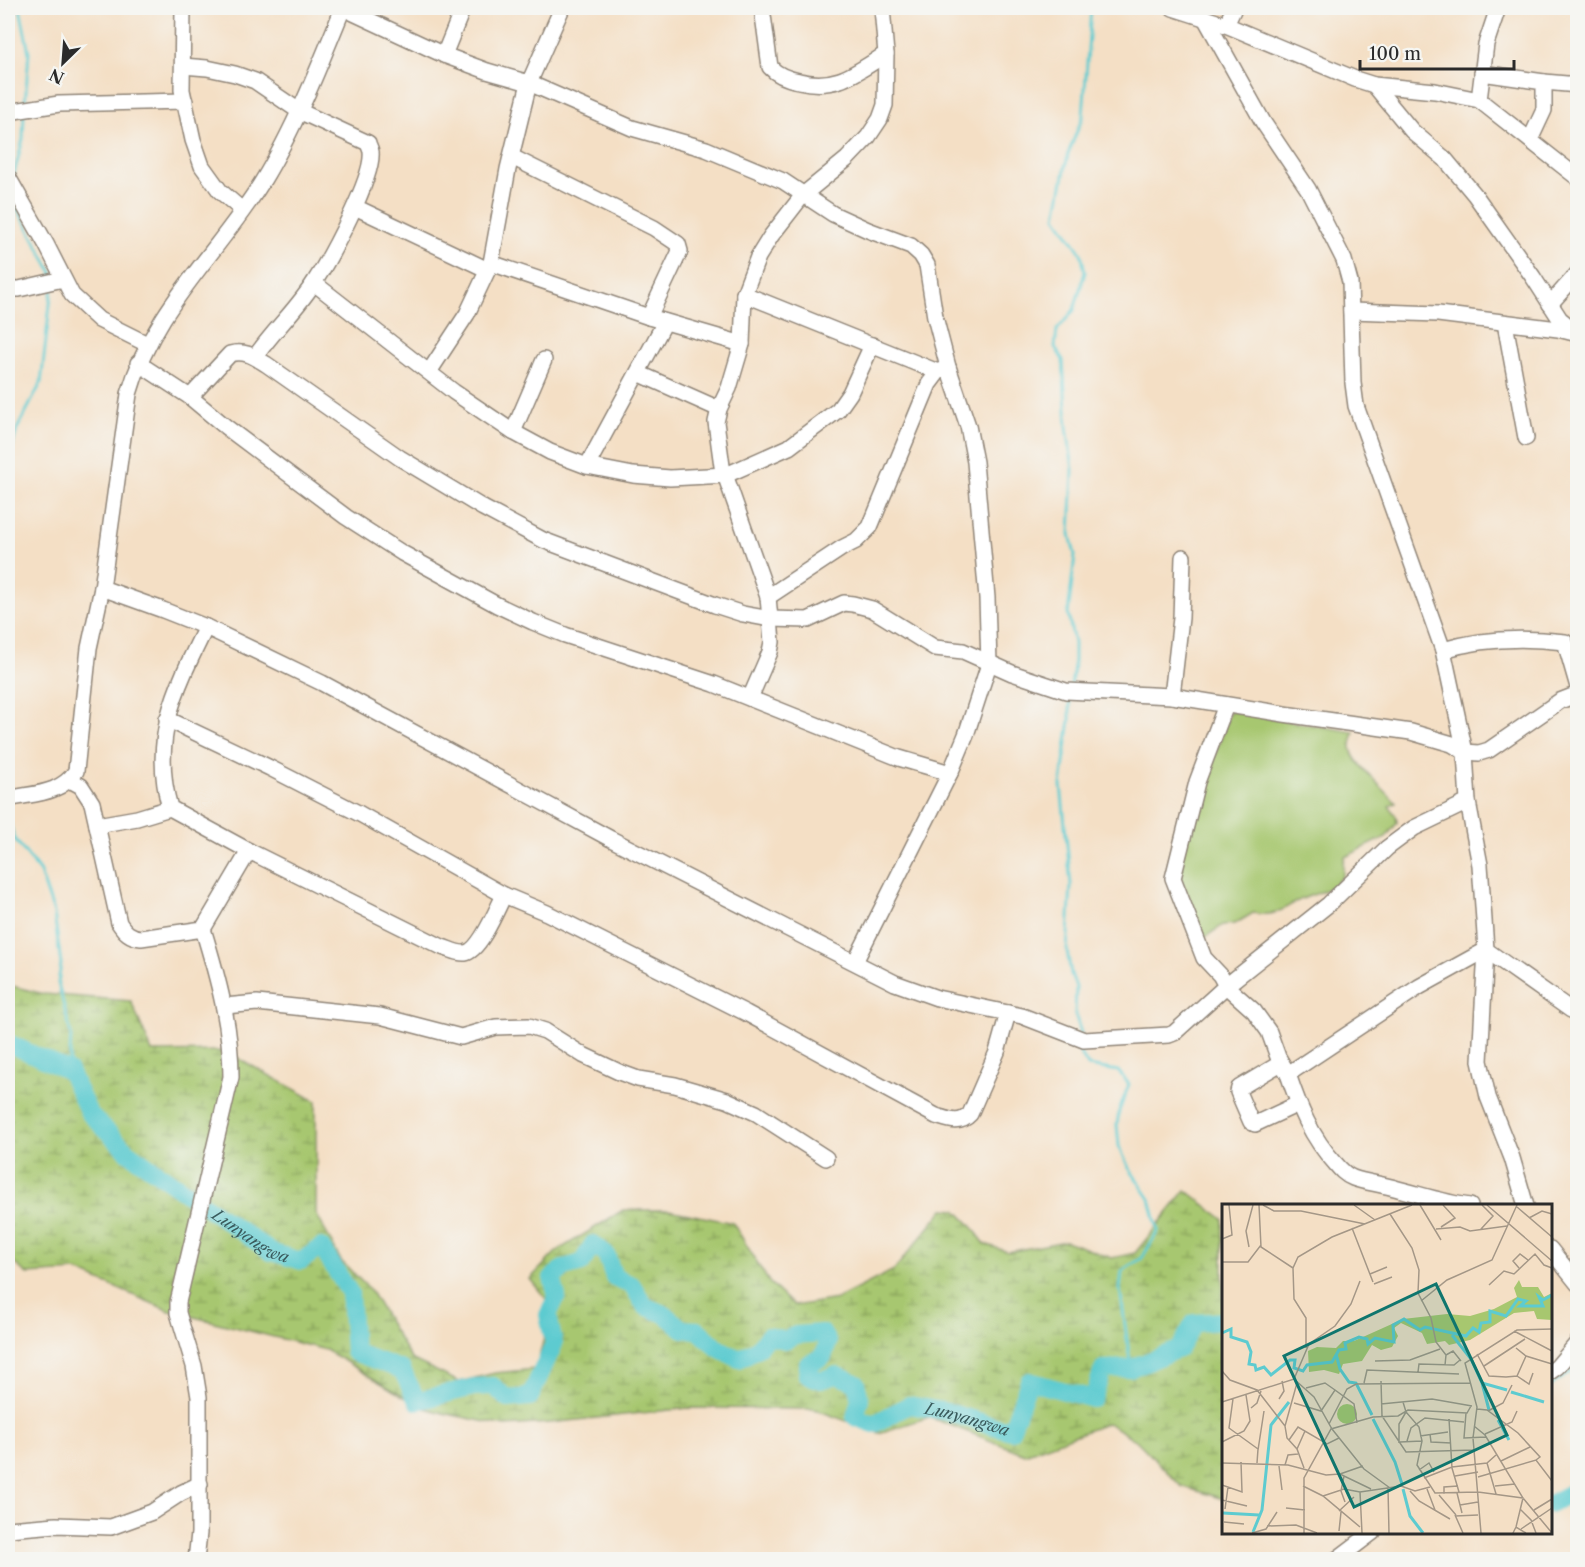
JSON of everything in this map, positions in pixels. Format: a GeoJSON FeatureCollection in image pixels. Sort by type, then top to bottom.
{"type":"FeatureCollection","features":[{"type":"Feature","properties":{"kind":"street"},"geometry":{"type":"LineString","coordinates":[[183,8],[182,90],[193,140],[202,166],[220,191],[242,210]]}},
{"type":"Feature","properties":{"kind":"street"},"geometry":{"type":"LineString","coordinates":[[8,799],[56,789],[70,780],[76,771],[89,648],[102,588],[129,394],[138,363],[164,315],[262,182],[299,111],[343,8],[444,55],[487,71],[529,82],[632,128],[706,149],[783,181],[833,214],[911,246],[921,255],[927,265],[943,369],[968,426],[975,462],[987,598],[989,664],[966,735],[950,773],[855,962]]}},
{"type":"Feature","properties":{"kind":"street"},"geometry":{"type":"LineString","coordinates":[[444,55],[463,8]]}},
{"type":"Feature","properties":{"kind":"street"},"geometry":{"type":"LineString","coordinates":[[429,372],[467,314],[490,267],[529,82],[562,8]]}},
{"type":"Feature","properties":{"kind":"street"},"geometry":{"type":"LineString","coordinates":[[762,8],[770,67],[782,76],[818,85],[834,83],[886,54]]}},
{"type":"Feature","properties":{"kind":"street"},"geometry":{"type":"LineString","coordinates":[[750,698],[772,642],[768,597],[722,466],[716,422],[742,344],[744,294],[758,257],[771,236],[803,195],[847,159],[868,137],[880,119],[885,105],[886,54],[882,8]]}},
{"type":"Feature","properties":{"kind":"street"},"geometry":{"type":"LineString","coordinates":[[1173,8],[1226,25],[1343,75],[1374,85],[1436,91],[1479,100],[1578,178]]}},
{"type":"Feature","properties":{"kind":"street"},"geometry":{"type":"LineString","coordinates":[[1226,25],[1234,8]]}},
{"type":"Feature","properties":{"kind":"street"},"geometry":{"type":"LineString","coordinates":[[1479,100],[1490,28],[1498,8]]}},
{"type":"Feature","properties":{"kind":"street"},"geometry":{"type":"LineString","coordinates":[[1206,18],[1263,122],[1308,189],[1328,225],[1344,260],[1350,282],[1353,383],[1356,406],[1443,650],[1465,752],[1468,802],[1480,865],[1486,950],[1480,1061],[1488,1097],[1512,1158],[1521,1204]]}},
{"type":"Feature","properties":{"kind":"street"},"geometry":{"type":"LineString","coordinates":[[183,66],[207,68],[255,81],[299,111],[368,143],[371,151],[370,166],[355,207],[314,283],[270,335],[255,357]]}},
{"type":"Feature","properties":{"kind":"street"},"geometry":{"type":"LineString","coordinates":[[1482,73],[1578,85]]}},
{"type":"Feature","properties":{"kind":"street"},"geometry":{"type":"LineString","coordinates":[[1530,140],[1544,110],[1544,82]]}},
{"type":"Feature","properties":{"kind":"street"},"geometry":{"type":"LineString","coordinates":[[1374,85],[1412,131],[1444,159],[1475,195],[1560,319],[1576,333]]}},
{"type":"Feature","properties":{"kind":"street"},"geometry":{"type":"LineString","coordinates":[[8,112],[59,104],[185,101]]}},
{"type":"Feature","properties":{"kind":"street"},"geometry":{"type":"LineString","coordinates":[[512,157],[654,228],[678,244],[680,251],[649,317]]}},
{"type":"Feature","properties":{"kind":"street"},"geometry":{"type":"LineString","coordinates":[[8,177],[72,295],[99,321],[147,344]]}},
{"type":"Feature","properties":{"kind":"street"},"geometry":{"type":"LineString","coordinates":[[355,207],[490,267],[742,344]]}},
{"type":"Feature","properties":{"kind":"street"},"geometry":{"type":"LineString","coordinates":[[1550,304],[1578,273]]}},
{"type":"Feature","properties":{"kind":"street"},"geometry":{"type":"LineString","coordinates":[[8,289],[19,289],[63,279]]}},
{"type":"Feature","properties":{"kind":"street"},"geometry":{"type":"LineString","coordinates":[[314,283],[454,392],[513,432],[550,452],[587,466],[633,475],[670,478],[726,475],[789,447],[838,410],[850,393],[872,345]]}},
{"type":"Feature","properties":{"kind":"street"},"geometry":{"type":"LineString","coordinates":[[744,294],[872,345],[943,369]]}},
{"type":"Feature","properties":{"kind":"street"},"geometry":{"type":"LineString","coordinates":[[1350,311],[1438,314],[1576,333]]}},
{"type":"Feature","properties":{"kind":"street"},"geometry":{"type":"LineString","coordinates":[[587,466],[612,416],[665,322]]}},
{"type":"Feature","properties":{"kind":"street"},"geometry":{"type":"LineString","coordinates":[[1505,323],[1526,438]]}},
{"type":"Feature","properties":{"kind":"street"},"geometry":{"type":"LineString","coordinates":[[190,397],[230,354],[247,353],[400,458],[483,508],[543,540],[743,614],[770,619],[808,620],[844,603],[872,609],[934,648],[963,651],[989,664],[1049,687],[1071,692],[1172,696],[1411,732],[1452,744],[1465,752],[1479,753],[1490,750],[1552,706],[1578,694]]}},
{"type":"Feature","properties":{"kind":"street"},"geometry":{"type":"LineString","coordinates":[[513,432],[544,360]]}},
{"type":"Feature","properties":{"kind":"street"},"geometry":{"type":"LineString","coordinates":[[138,363],[190,397],[226,427],[346,517],[402,553],[497,605],[565,635],[649,661],[750,698],[899,758],[950,773]]}},
{"type":"Feature","properties":{"kind":"street"},"geometry":{"type":"LineString","coordinates":[[768,597],[856,541],[870,527],[929,384],[943,369]]}},
{"type":"Feature","properties":{"kind":"street"},"geometry":{"type":"LineString","coordinates":[[638,373],[719,409]]}},
{"type":"Feature","properties":{"kind":"street"},"geometry":{"type":"LineString","coordinates":[[1172,696],[1181,618],[1183,557]]}},
{"type":"Feature","properties":{"kind":"street"},"geometry":{"type":"LineString","coordinates":[[102,588],[206,627],[321,683],[621,844],[895,983],[937,998],[1029,1019],[1081,1039],[1169,1035],[1226,986],[1329,904],[1388,848],[1414,828],[1468,802]]}},
{"type":"Feature","properties":{"kind":"street"},"geometry":{"type":"LineString","coordinates":[[206,627],[176,689],[167,719],[163,766],[165,791],[170,808],[249,851],[442,947],[463,954],[477,946],[504,894]]}},
{"type":"Feature","properties":{"kind":"street"},"geometry":{"type":"LineString","coordinates":[[1443,650],[1479,641],[1513,639],[1565,642],[1578,687]]}},
{"type":"Feature","properties":{"kind":"street"},"geometry":{"type":"LineString","coordinates":[[1226,705],[1197,782],[1173,878],[1204,958],[1220,975],[1226,986],[1254,1011],[1269,1032],[1312,1133],[1345,1174],[1450,1204]]}},
{"type":"Feature","properties":{"kind":"street"},"geometry":{"type":"LineString","coordinates":[[167,719],[350,809],[504,894],[547,913],[746,1013],[930,1113],[954,1121],[966,1118],[970,1114],[997,1052],[1008,1013]]}},
{"type":"Feature","properties":{"kind":"street"},"geometry":{"type":"LineString","coordinates":[[70,780],[81,786],[87,794],[97,825],[119,923],[125,932],[133,937],[141,938],[203,929]]}},
{"type":"Feature","properties":{"kind":"street"},"geometry":{"type":"LineString","coordinates":[[97,825],[137,818],[170,808]]}},
{"type":"Feature","properties":{"kind":"street"},"geometry":{"type":"LineString","coordinates":[[196,1560],[200,1484],[199,1397],[194,1366],[178,1313],[178,1302],[231,1077],[231,1055],[225,1006],[203,929],[249,851]]}},
{"type":"Feature","properties":{"kind":"street"},"geometry":{"type":"LineString","coordinates":[[1486,950],[1571,1010],[1578,1010]]}},
{"type":"Feature","properties":{"kind":"street"},"geometry":{"type":"LineString","coordinates":[[1298,1104],[1255,1124],[1251,1122],[1238,1092],[1239,1088],[1285,1069],[1459,963],[1486,950]]}},
{"type":"Feature","properties":{"kind":"street"},"geometry":{"type":"LineString","coordinates":[[225,1006],[257,1003],[380,1016],[461,1037],[496,1026],[529,1026],[545,1031],[583,1055],[619,1072],[727,1100],[756,1113],[826,1158]]}},
{"type":"Feature","properties":{"kind":"street"},"geometry":{"type":"LineString","coordinates":[[1552,1250],[1577,1283]]}},
{"type":"Feature","properties":{"kind":"street"},"geometry":{"type":"LineString","coordinates":[[1552,1371],[1578,1342]]}},
{"type":"Feature","properties":{"kind":"street"},"geometry":{"type":"LineString","coordinates":[[8,1529],[56,1525],[111,1527],[152,1512],[200,1484]]}},
{"type":"Feature","properties":{"kind":"street"},"geometry":{"type":"LineString","coordinates":[[1336,1560],[1369,1536]]}},
{"type":"Feature","properties":{"kind":"street"},"geometry":{"type":"LineString","coordinates":[[1356,1560],[1369,1536]]}},
{"type":"Feature","properties":{"kind":"green space"},"geometry":{"type":"Polygon","coordinates":[[[1230,711],[1354,732],[1352,752],[1362,767],[1396,803],[1389,806],[1396,816],[1397,823],[1386,837],[1345,857],[1343,876],[1330,887],[1282,910],[1270,914],[1253,913],[1235,924],[1223,925],[1198,942],[1177,865],[1230,711]]]}},
{"type":"Feature","properties":{"kind":"green space"},"geometry":{"type":"Polygon","coordinates":[[[8,985],[44,994],[131,1001],[152,1052],[225,1051],[316,1101],[316,1213],[341,1261],[370,1290],[411,1359],[459,1382],[495,1373],[536,1369],[544,1338],[547,1300],[530,1279],[557,1251],[623,1210],[669,1210],[733,1223],[769,1282],[794,1306],[837,1299],[894,1270],[944,1209],[956,1210],[985,1244],[1008,1252],[1066,1241],[1112,1258],[1135,1253],[1186,1190],[1222,1218],[1222,1499],[1181,1486],[1137,1441],[1108,1423],[1025,1454],[929,1417],[879,1433],[814,1409],[688,1408],[505,1426],[421,1407],[326,1350],[170,1311],[77,1271],[27,1274],[8,1258],[8,985]]]}},
{"type":"Feature","properties":{"kind":"waterway"},"geometry":{"type":"LineString","coordinates":[[20,8],[29,53],[25,104]]}},
{"type":"Feature","properties":{"kind":"waterway"},"geometry":{"type":"LineString","coordinates":[[1071,686],[1074,643],[1068,614],[1075,555],[1070,534],[1073,470],[1067,427],[1063,360],[1055,347],[1057,330],[1074,310],[1085,272],[1081,253],[1056,217],[1068,154],[1083,116],[1091,8]]}},
{"type":"Feature","properties":{"kind":"waterway"},"geometry":{"type":"LineString","coordinates":[[14,174],[23,139],[24,113]]}},
{"type":"Feature","properties":{"kind":"waterway"},"geometry":{"type":"LineString","coordinates":[[17,208],[52,272],[52,277]]}},
{"type":"Feature","properties":{"kind":"waterway"},"geometry":{"type":"LineString","coordinates":[[8,463],[17,429],[41,383],[52,287]]}},
{"type":"Feature","properties":{"kind":"waterway"},"geometry":{"type":"LineString","coordinates":[[8,567],[14,590],[8,639]]}},
{"type":"Feature","properties":{"kind":"waterway"},"geometry":{"type":"LineString","coordinates":[[1070,695],[1070,719],[1061,785],[1071,885],[1067,951],[1076,987],[1075,1014],[1081,1033]]}},
{"type":"Feature","properties":{"kind":"waterway"},"geometry":{"type":"LineString","coordinates":[[8,817],[14,838],[40,872],[54,913],[61,964],[58,983],[71,1034],[69,1071]]}},
{"type":"Feature","properties":{"kind":"waterway","name":"Lunyangwa"},"geometry":{"type":"LineString","coordinates":[[8,1043],[69,1071],[89,1113],[128,1152],[271,1252],[301,1261],[321,1247],[350,1293],[354,1352],[402,1370],[417,1401],[474,1387],[493,1386],[508,1399],[530,1397],[554,1344],[548,1315],[557,1296],[552,1278],[564,1268],[582,1263],[593,1244],[606,1254],[614,1277],[632,1285],[645,1306],[664,1314],[683,1329],[698,1330],[718,1348],[739,1359],[757,1349],[768,1336],[785,1340],[796,1335],[822,1333],[828,1343],[823,1357],[808,1364],[807,1375],[821,1380],[836,1375],[856,1383],[860,1399],[855,1417],[874,1424],[909,1405],[947,1412],[1011,1431],[1029,1381],[1093,1399],[1103,1369],[1131,1368],[1179,1349],[1194,1323],[1222,1321]]}},
{"type":"Feature","properties":{"kind":"waterway"},"geometry":{"type":"LineString","coordinates":[[1080,1045],[1080,1053],[1088,1066],[1118,1071],[1129,1084],[1119,1111],[1117,1125],[1119,1146],[1129,1168],[1150,1199],[1158,1231],[1142,1258],[1122,1271],[1120,1289],[1131,1368]]}},
{"type":"Feature","properties":{"kind":"waterway"},"geometry":{"type":"LineString","coordinates":[[1552,1385],[1578,1367]]}},
{"type":"Feature","properties":{"kind":"waterway","name":"Lunyangwa"},"geometry":{"type":"LineString","coordinates":[[1552,1503],[1578,1489]]}}]}
